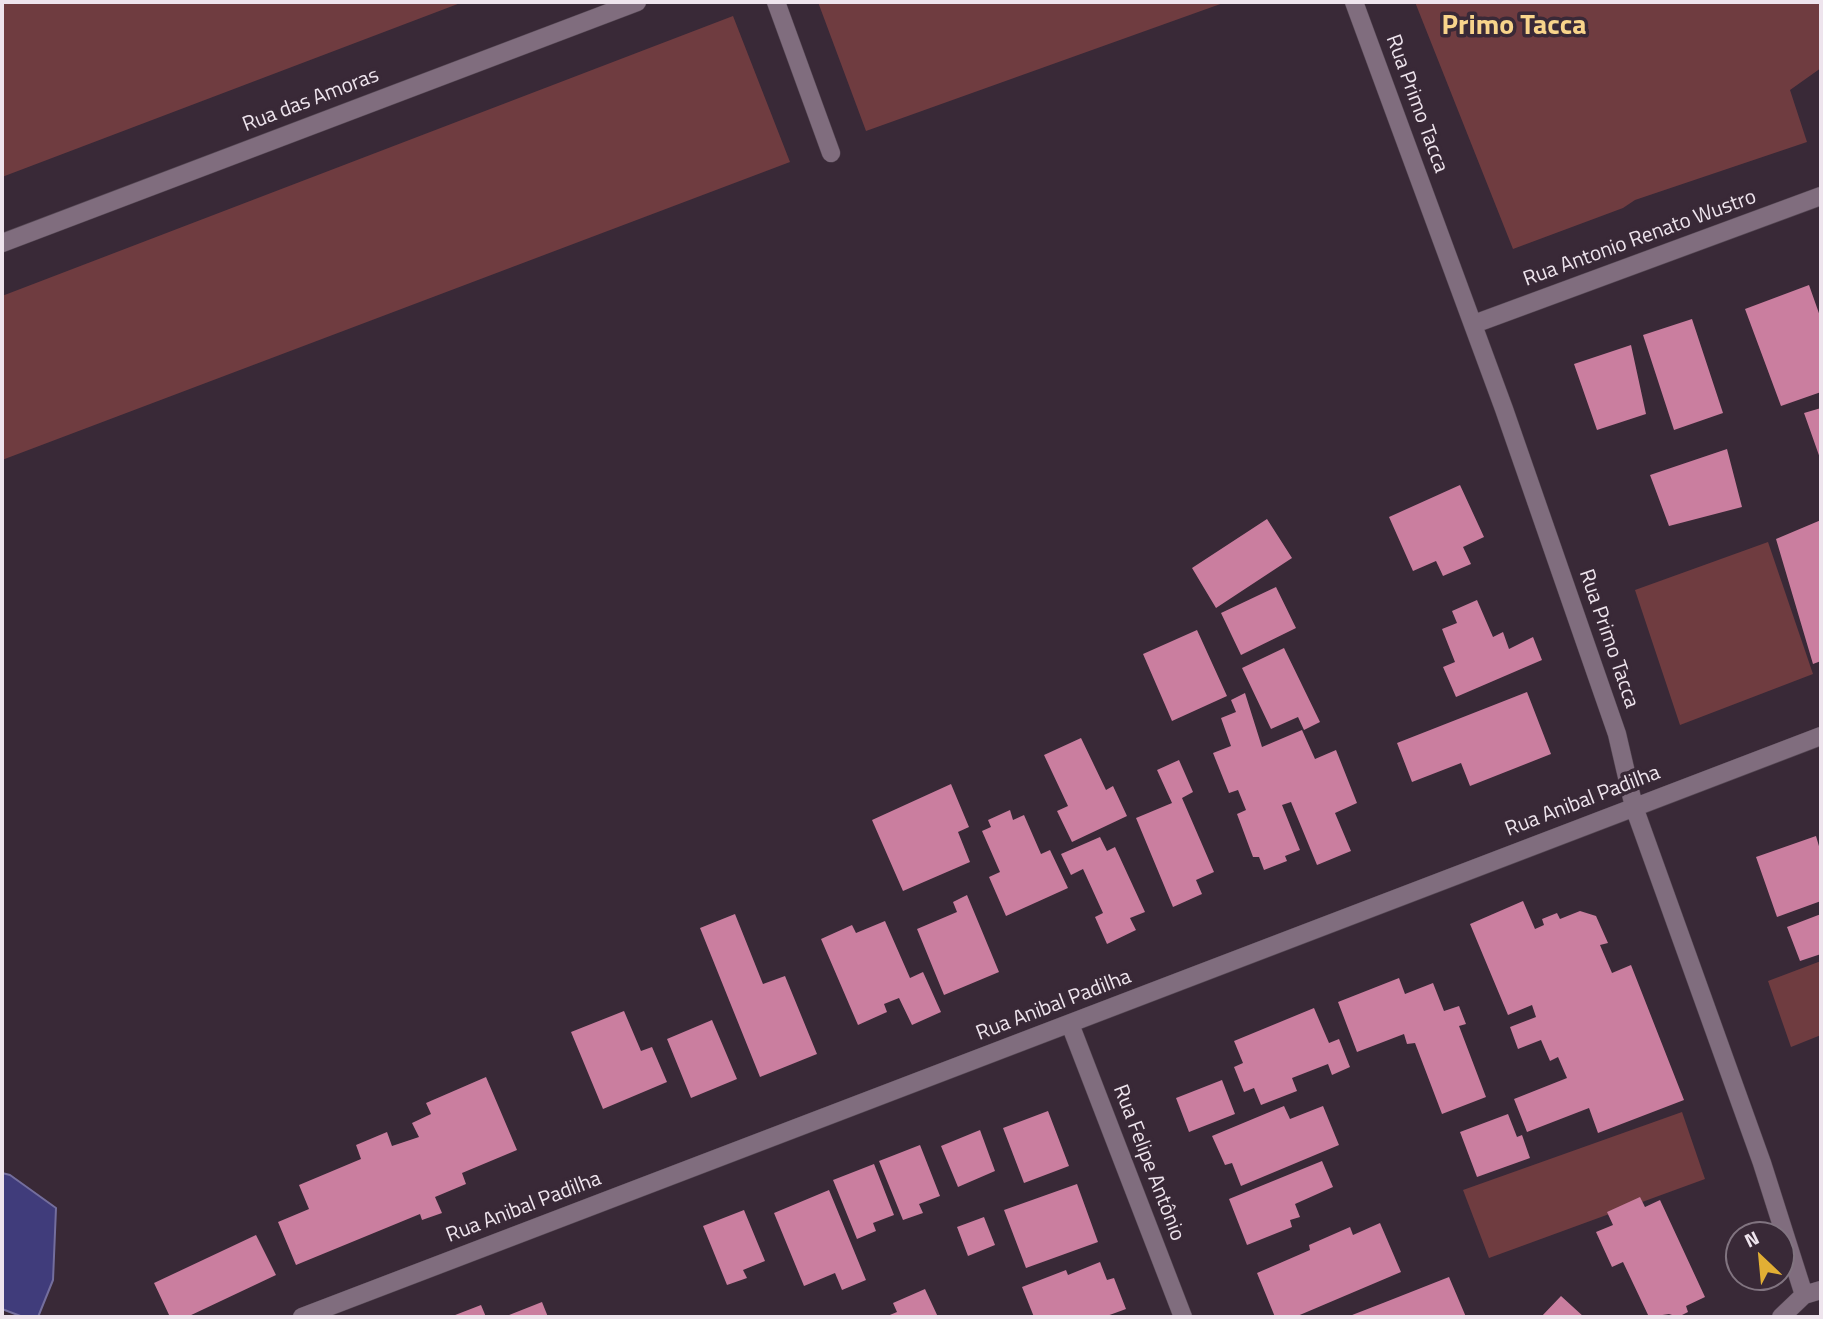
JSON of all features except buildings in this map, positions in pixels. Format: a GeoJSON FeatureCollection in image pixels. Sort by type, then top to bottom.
{"type":"FeatureCollection","features":[{"type":"Feature","properties":{"kind":"street","name":"Rua das Amoras"},"geometry":{"type":"LineString","coordinates":[[2,243],[637,2]]}},
{"type":"Feature","properties":{"kind":"street"},"geometry":{"type":"LineString","coordinates":[[776,2],[831,153]]}},
{"type":"Feature","properties":{"kind":"street","name":"Rua Primo Tacca"},"geometry":{"type":"LineString","coordinates":[[1354,2],[1474,324],[1616,734],[1634,807],[1762,1163],[1813,1292]]}},
{"type":"Feature","properties":{"kind":"street","name":"Rua Antonio Renato Wustro"},"geometry":{"type":"LineString","coordinates":[[1474,324],[1821,196]]}},
{"type":"Feature","properties":{"kind":"street","name":"Rua Anibal Padilha"},"geometry":{"type":"LineString","coordinates":[[302,1317],[1821,736]]}},
{"type":"Feature","properties":{"kind":"street","name":"Rua Felipe Antônio"},"geometry":{"type":"LineString","coordinates":[[1070,1024],[1183,1317]]}},
{"type":"Feature","properties":{"kind":"street"},"geometry":{"type":"LineString","coordinates":[[1781,1317],[1813,1292]]}},
{"type":"Feature","properties":{"kind":"shaded area"},"geometry":{"type":"Polygon","coordinates":[[[2,2],[463,2],[2,177],[2,2]]]}},
{"type":"Feature","properties":{"kind":"shaded area"},"geometry":{"type":"Polygon","coordinates":[[[818,2],[1226,2],[866,131],[818,2]]]}},
{"type":"Feature","properties":{"kind":"shaded area"},"geometry":{"type":"Polygon","coordinates":[[[1415,2],[1821,2],[1821,68],[1790,90],[1807,142],[1635,200],[1623,208],[1513,249],[1415,2]]]}},
{"type":"Feature","properties":{"kind":"shaded area"},"geometry":{"type":"Polygon","coordinates":[[[733,16],[790,162],[2,460],[2,296],[733,16]]]}},
{"type":"Feature","properties":{"kind":"shaded area"},"geometry":{"type":"Polygon","coordinates":[[[1768,542],[1813,674],[1680,725],[1635,590],[1768,542]]]}},
{"type":"Feature","properties":{"kind":"shaded area"},"geometry":{"type":"Polygon","coordinates":[[[1821,961],[1821,1035],[1791,1047],[1768,981],[1821,961]]]}},
{"type":"Feature","properties":{"kind":"shaded area"},"geometry":{"type":"Polygon","coordinates":[[[1682,1112],[1705,1179],[1489,1258],[1463,1190],[1682,1112]]]}},
{"type":"Feature","properties":{"kind":"shaded area"},"geometry":{"type":"Polygon","coordinates":[[[2,1173],[10,1175],[56,1208],[53,1280],[38,1317],[23,1317],[2,1309],[2,1173]]]}},
{"type":"Feature","properties":{"kind":"district","name":"Primo Tacca"},"geometry":{"type":"Point","coordinates":[1514,27]}}]}
